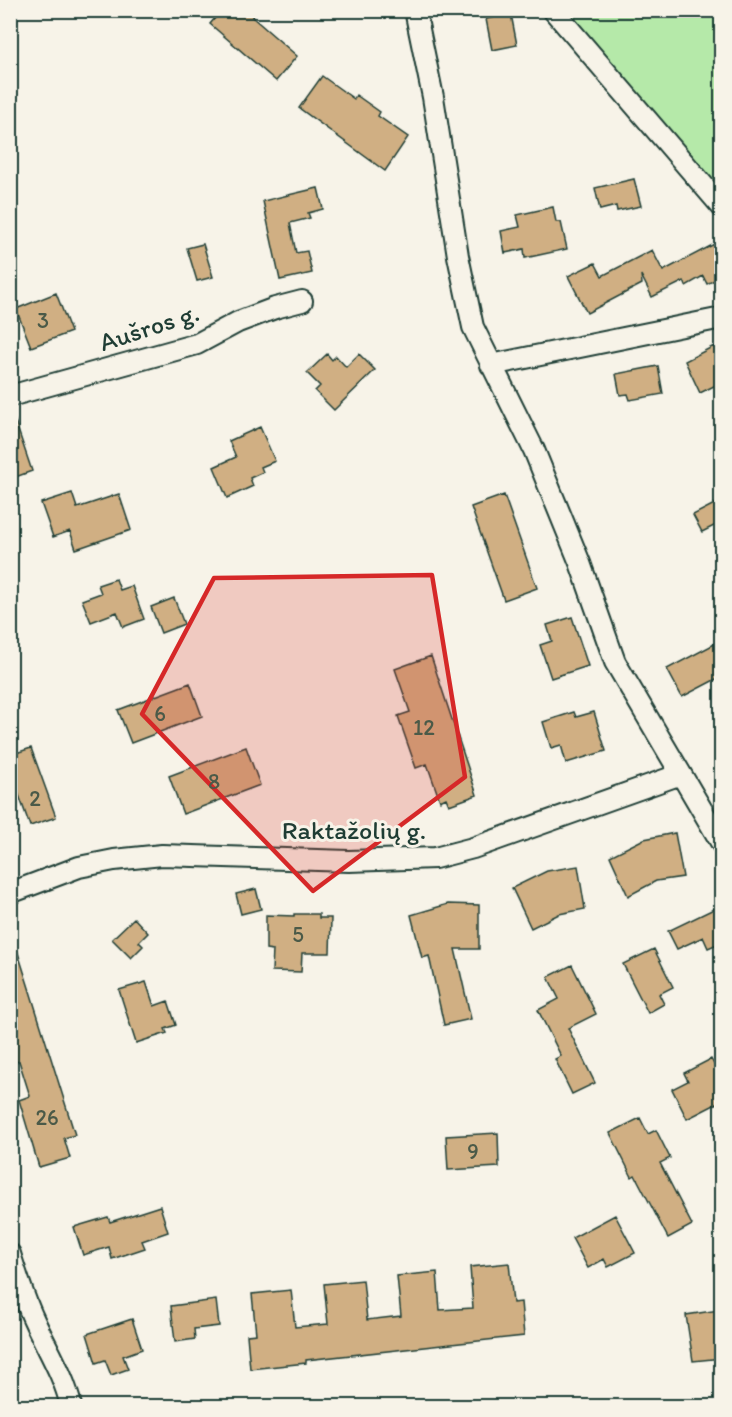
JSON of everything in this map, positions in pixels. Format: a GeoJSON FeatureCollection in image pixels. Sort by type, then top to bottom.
{"type":"FeatureCollection","features":[{"type":"Feature","properties":{"kind":"street"},"geometry":{"type":"LineString","coordinates":[[415,10],[433,97],[458,256],[473,327],[534,450],[580,562],[615,662],[722,844]]}},
{"type":"Feature","properties":{"kind":"street"},"geometry":{"type":"LineString","coordinates":[[553,10],[722,207]]}},
{"type":"Feature","properties":{"kind":"street","name":"Aušros g."},"geometry":{"type":"LineString","coordinates":[[10,396],[197,344],[238,322],[302,301]]}},
{"type":"Feature","properties":{"kind":"street"},"geometry":{"type":"LineString","coordinates":[[491,365],[722,318]]}},
{"type":"Feature","properties":{"kind":"street","name":"Raktažolių g."},"geometry":{"type":"LineString","coordinates":[[10,893],[79,867],[114,860],[162,855],[349,861],[435,858],[473,848],[681,774]]}},
{"type":"Feature","properties":{"kind":"street"},"geometry":{"type":"LineString","coordinates":[[10,1254],[33,1319],[64,1382],[70,1407]]}},
{"type":"Feature","properties":{"kind":"highlighted area"},"geometry":{"type":"Polygon","coordinates":[[[432,575],[465,777],[313,891],[142,714],[214,578],[432,575]]]}},
{"type":"Feature","properties":{"kind":"green space"},"geometry":{"type":"Polygon","coordinates":[[[565,11],[721,11],[721,191],[565,11]]]}},
{"type":"Feature","properties":{"kind":"building"},"geometry":{"type":"Polygon","coordinates":[[[222,10],[258,10],[252,17],[297,56],[276,81],[210,24],[222,10]]]}},
{"type":"Feature","properties":{"kind":"building"},"geometry":{"type":"Polygon","coordinates":[[[511,14],[517,45],[492,50],[486,19],[511,14]]]}},
{"type":"Feature","properties":{"kind":"building"},"geometry":{"type":"Polygon","coordinates":[[[322,76],[354,99],[356,95],[380,112],[378,116],[408,137],[385,171],[299,108],[322,76]]]}},
{"type":"Feature","properties":{"kind":"building"},"geometry":{"type":"Polygon","coordinates":[[[634,179],[641,206],[617,211],[616,206],[600,210],[595,188],[634,179]]]}},
{"type":"Feature","properties":{"kind":"building"},"geometry":{"type":"Polygon","coordinates":[[[318,188],[323,209],[308,213],[310,218],[290,223],[296,253],[307,251],[312,273],[280,280],[263,201],[318,188]]]}},
{"type":"Feature","properties":{"kind":"building"},"geometry":{"type":"Polygon","coordinates":[[[553,207],[556,222],[561,222],[567,249],[525,258],[524,249],[505,253],[501,231],[520,227],[517,215],[553,207]]]}},
{"type":"Feature","properties":{"kind":"building"},"geometry":{"type":"Polygon","coordinates":[[[722,240],[722,276],[707,284],[703,276],[686,286],[684,281],[652,297],[641,275],[642,284],[587,313],[568,276],[595,263],[602,276],[652,250],[663,271],[722,240]]]}},
{"type":"Feature","properties":{"kind":"building"},"geometry":{"type":"Polygon","coordinates":[[[203,244],[213,277],[197,281],[187,248],[203,244]]]}},
{"type":"Feature","properties":{"kind":"building"},"geometry":{"type":"Polygon","coordinates":[[[56,293],[71,332],[31,347],[16,309],[56,293]]]}},
{"type":"Feature","properties":{"kind":"building"},"geometry":{"type":"Polygon","coordinates":[[[714,346],[722,360],[722,382],[700,393],[685,361],[714,346]]]}},
{"type":"Feature","properties":{"kind":"building"},"geometry":{"type":"Polygon","coordinates":[[[327,354],[332,360],[336,356],[346,367],[359,354],[375,370],[334,410],[315,391],[320,386],[307,373],[327,354]]]}},
{"type":"Feature","properties":{"kind":"building"},"geometry":{"type":"Polygon","coordinates":[[[658,366],[663,394],[630,400],[628,394],[620,395],[616,374],[658,366]]]}},
{"type":"Feature","properties":{"kind":"building"},"geometry":{"type":"Polygon","coordinates":[[[13,415],[32,471],[10,479],[10,416],[13,415]]]}},
{"type":"Feature","properties":{"kind":"building"},"geometry":{"type":"Polygon","coordinates":[[[260,427],[275,461],[261,467],[263,472],[250,478],[253,486],[227,498],[214,467],[236,457],[229,441],[260,427]]]}},
{"type":"Feature","properties":{"kind":"building"},"geometry":{"type":"Polygon","coordinates":[[[72,493],[77,508],[119,494],[131,530],[76,549],[70,531],[53,537],[41,503],[72,493]]]}},
{"type":"Feature","properties":{"kind":"building"},"geometry":{"type":"Polygon","coordinates":[[[504,495],[537,588],[504,600],[471,507],[504,495]]]}},
{"type":"Feature","properties":{"kind":"building"},"geometry":{"type":"Polygon","coordinates":[[[722,500],[722,522],[702,532],[693,515],[722,500]]]}},
{"type":"Feature","properties":{"kind":"building"},"geometry":{"type":"Polygon","coordinates":[[[116,579],[120,590],[132,586],[144,619],[123,627],[117,612],[91,622],[82,600],[101,593],[98,585],[116,579]]]}},
{"type":"Feature","properties":{"kind":"building"},"geometry":{"type":"Polygon","coordinates":[[[174,598],[184,624],[161,633],[151,607],[174,598]]]}},
{"type":"Feature","properties":{"kind":"building"},"geometry":{"type":"Polygon","coordinates":[[[572,617],[588,666],[551,678],[540,645],[552,641],[547,625],[572,617]]]}},
{"type":"Feature","properties":{"kind":"building"},"geometry":{"type":"Polygon","coordinates":[[[722,640],[722,676],[682,697],[667,669],[722,640]]]}},
{"type":"Feature","properties":{"kind":"building"},"geometry":{"type":"Polygon","coordinates":[[[431,656],[477,795],[449,805],[446,798],[440,801],[427,764],[416,768],[398,716],[410,712],[395,669],[431,656]]]}},
{"type":"Feature","properties":{"kind":"building"},"geometry":{"type":"Polygon","coordinates":[[[190,683],[202,716],[131,743],[118,710],[190,683]]]}},
{"type":"Feature","properties":{"kind":"building"},"geometry":{"type":"Polygon","coordinates":[[[574,712],[576,717],[594,712],[606,751],[566,763],[561,745],[551,748],[543,722],[574,712]]]}},
{"type":"Feature","properties":{"kind":"building"},"geometry":{"type":"Polygon","coordinates":[[[246,747],[260,785],[183,814],[169,776],[246,747]]]}},
{"type":"Feature","properties":{"kind":"building"},"geometry":{"type":"Polygon","coordinates":[[[31,748],[56,817],[30,826],[10,770],[10,755],[31,748]]]}},
{"type":"Feature","properties":{"kind":"building"},"geometry":{"type":"Polygon","coordinates":[[[675,833],[683,877],[656,881],[628,896],[610,856],[644,839],[675,833]]]}},
{"type":"Feature","properties":{"kind":"building"},"geometry":{"type":"Polygon","coordinates":[[[578,866],[585,909],[559,914],[531,928],[512,888],[547,871],[578,866]]]}},
{"type":"Feature","properties":{"kind":"building"},"geometry":{"type":"Polygon","coordinates":[[[256,889],[261,909],[241,914],[236,894],[256,889]]]}},
{"type":"Feature","properties":{"kind":"building"},"geometry":{"type":"Polygon","coordinates":[[[448,904],[479,905],[479,949],[455,949],[471,1019],[444,1025],[429,956],[422,958],[411,915],[448,904]]]}},
{"type":"Feature","properties":{"kind":"building"},"geometry":{"type":"Polygon","coordinates":[[[722,905],[722,942],[708,948],[703,937],[677,949],[668,931],[722,905]]]}},
{"type":"Feature","properties":{"kind":"building"},"geometry":{"type":"Polygon","coordinates":[[[294,914],[319,914],[319,918],[331,918],[330,953],[302,953],[301,972],[272,971],[273,950],[266,949],[266,915],[294,916],[294,914]]]}},
{"type":"Feature","properties":{"kind":"building"},"geometry":{"type":"Polygon","coordinates":[[[134,918],[148,933],[139,942],[143,946],[131,958],[112,939],[134,918]]]}},
{"type":"Feature","properties":{"kind":"building"},"geometry":{"type":"Polygon","coordinates":[[[14,940],[75,1135],[64,1138],[70,1158],[39,1167],[19,1100],[30,1096],[19,1061],[10,1064],[10,941],[14,940]]]}},
{"type":"Feature","properties":{"kind":"building"},"geometry":{"type":"Polygon","coordinates":[[[654,949],[673,987],[659,994],[664,1004],[648,1013],[623,964],[654,949]]]}},
{"type":"Feature","properties":{"kind":"building"},"geometry":{"type":"Polygon","coordinates":[[[572,965],[596,1014],[568,1028],[595,1083],[572,1094],[555,1059],[561,1056],[538,1010],[559,999],[548,977],[572,965]]]}},
{"type":"Feature","properties":{"kind":"building"},"geometry":{"type":"Polygon","coordinates":[[[146,982],[154,1006],[168,1001],[176,1025],[165,1029],[167,1033],[136,1043],[119,990],[146,982]]]}},
{"type":"Feature","properties":{"kind":"building"},"geometry":{"type":"Polygon","coordinates":[[[711,1059],[722,1079],[722,1101],[687,1119],[672,1089],[688,1081],[684,1073],[711,1059]]]}},
{"type":"Feature","properties":{"kind":"building"},"geometry":{"type":"Polygon","coordinates":[[[640,1118],[648,1134],[656,1130],[670,1158],[660,1163],[692,1225],[668,1238],[635,1175],[632,1177],[610,1133],[640,1118]]]}},
{"type":"Feature","properties":{"kind":"building"},"geometry":{"type":"Polygon","coordinates":[[[498,1133],[499,1167],[448,1170],[446,1136],[498,1133]]]}},
{"type":"Feature","properties":{"kind":"building"},"geometry":{"type":"Polygon","coordinates":[[[160,1206],[168,1232],[142,1241],[145,1248],[112,1259],[109,1247],[83,1255],[74,1227],[108,1217],[110,1222],[160,1206]]]}},
{"type":"Feature","properties":{"kind":"building"},"geometry":{"type":"Polygon","coordinates":[[[615,1215],[635,1253],[608,1267],[604,1259],[588,1268],[572,1238],[615,1215]]]}},
{"type":"Feature","properties":{"kind":"building"},"geometry":{"type":"Polygon","coordinates":[[[509,1263],[513,1303],[521,1302],[524,1336],[306,1360],[306,1363],[250,1369],[247,1335],[256,1334],[252,1294],[291,1290],[295,1327],[328,1324],[324,1284],[363,1280],[367,1320],[401,1316],[397,1276],[437,1272],[440,1310],[473,1308],[470,1267],[509,1263]]]}},
{"type":"Feature","properties":{"kind":"building"},"geometry":{"type":"Polygon","coordinates":[[[216,1300],[219,1326],[194,1329],[195,1339],[175,1342],[171,1306],[216,1300]]]}},
{"type":"Feature","properties":{"kind":"building"},"geometry":{"type":"Polygon","coordinates":[[[719,1310],[722,1358],[693,1361],[686,1315],[719,1310]]]}},
{"type":"Feature","properties":{"kind":"building"},"geometry":{"type":"Polygon","coordinates":[[[132,1319],[142,1349],[123,1356],[128,1369],[111,1375],[105,1360],[96,1363],[87,1334],[132,1319]]]}}]}
